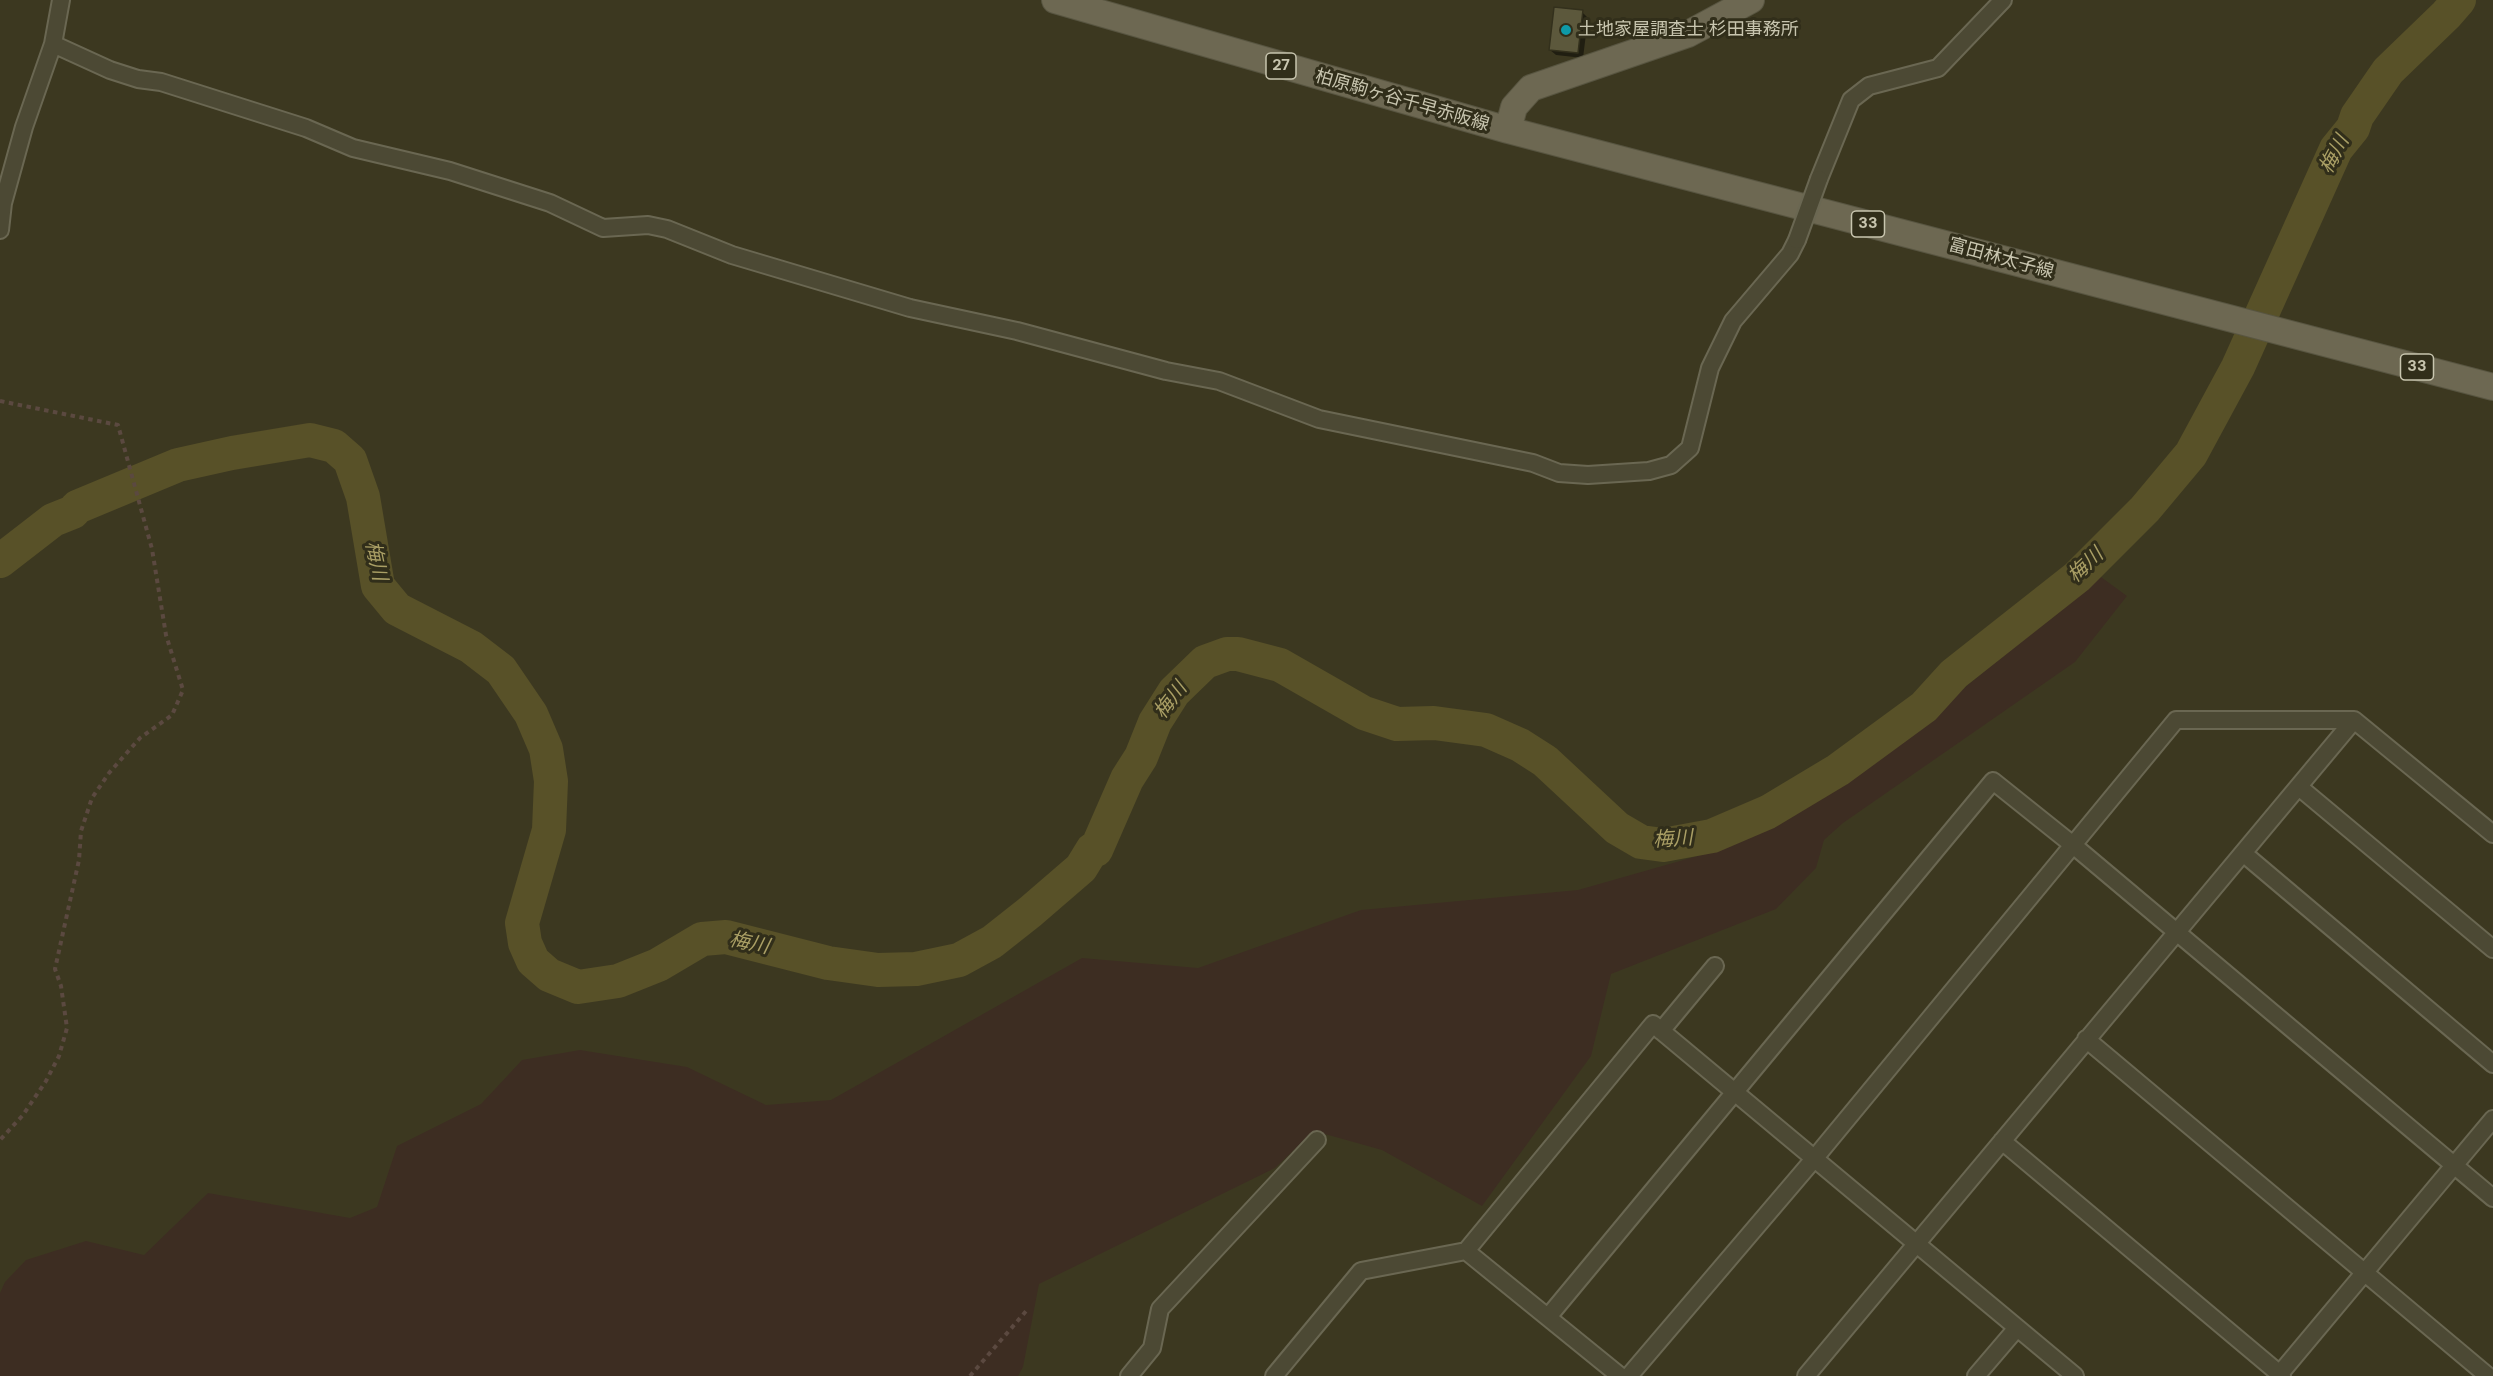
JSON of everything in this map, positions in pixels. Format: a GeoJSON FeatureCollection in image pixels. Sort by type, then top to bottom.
{"type":"FeatureCollection","features":[{"type":"Feature","properties":{"kind":"main road","name":"柏原駒ヶ谷千早赤阪線"},"geometry":{"type":"LineString","coordinates":[[1055,0],[1508,130],[1514,107],[1532,88],[1688,34],[1751,0]]}},
{"type":"Feature","properties":{"kind":"main road","name":"富田林太子線"},"geometry":{"type":"LineString","coordinates":[[1508,130],[2493,387]]}},
{"type":"Feature","properties":{"kind":"street"},"geometry":{"type":"LineString","coordinates":[[0,230],[1,203],[24,127],[53,45],[61,0]]}},
{"type":"Feature","properties":{"kind":"street"},"geometry":{"type":"LineString","coordinates":[[53,45],[110,70],[138,79],[161,82],[306,128],[353,148],[450,171],[550,203],[603,228],[648,225],[667,229],[732,255],[910,308],[1017,331],[1166,370],[1219,381],[1319,419],[1533,463],[1558,473],[1588,475],[1649,471],[1671,465],[1690,448],[1710,368],[1733,321],[1790,254],[1851,100],[1869,86],[1938,68],[2004,0]]}},
{"type":"Feature","properties":{"kind":"street"},"geometry":{"type":"LineString","coordinates":[[1629,1376],[1814,1159],[2176,720],[2354,720],[2490,826]]}},
{"type":"Feature","properties":{"kind":"street"},"geometry":{"type":"LineString","coordinates":[[1806,1376],[2354,720]]}},
{"type":"Feature","properties":{"kind":"street"},"geometry":{"type":"LineString","coordinates":[[1548,1317],[1993,781],[2073,845],[2493,1198]]}},
{"type":"Feature","properties":{"kind":"street"},"geometry":{"type":"LineString","coordinates":[[2299,787],[2493,949]]}},
{"type":"Feature","properties":{"kind":"street"},"geometry":{"type":"LineString","coordinates":[[2243,853],[2493,1064]]}},
{"type":"Feature","properties":{"kind":"street"},"geometry":{"type":"LineString","coordinates":[[1661,1030],[1715,966]]}},
{"type":"Feature","properties":{"kind":"street"},"geometry":{"type":"LineString","coordinates":[[1274,1376],[1361,1271],[1466,1251],[1653,1024],[2075,1376]]}},
{"type":"Feature","properties":{"kind":"street"},"geometry":{"type":"LineString","coordinates":[[2086,1039],[2488,1376]]}},
{"type":"Feature","properties":{"kind":"street"},"geometry":{"type":"LineString","coordinates":[[2002,1140],[2280,1375],[2493,1119]]}},
{"type":"Feature","properties":{"kind":"street"},"geometry":{"type":"LineString","coordinates":[[1129,1376],[1152,1348],[1160,1309],[1317,1140]]}},
{"type":"Feature","properties":{"kind":"street"},"geometry":{"type":"LineString","coordinates":[[1466,1251],[1620,1376]]}},
{"type":"Feature","properties":{"kind":"street"},"geometry":{"type":"LineString","coordinates":[[1976,1376],[2017,1328]]}},
{"type":"Feature","properties":{"kind":"path"},"geometry":{"type":"LineString","coordinates":[[0,400],[118,425],[152,549],[166,634],[183,690],[172,715],[140,738],[109,773],[92,798],[81,831],[79,860],[55,969],[61,986],[67,1028],[59,1056],[46,1081],[23,1115],[0,1140]]}},
{"type":"Feature","properties":{"kind":"path"},"geometry":{"type":"LineString","coordinates":[[970,1376],[1027,1310]]}},
{"type":"Feature","properties":{"kind":"shaded area"},"geometry":{"type":"Polygon","coordinates":[[[2101,577],[2127,596],[2075,662],[1843,823],[1824,840],[1816,868],[1776,909],[1611,974],[1591,1056],[1482,1206],[1382,1150],[1314,1131],[1275,1168],[1039,1284],[1023,1367],[1018,1376],[0,1376],[0,1293],[5,1282],[26,1260],[86,1241],[144,1255],[208,1193],[350,1218],[377,1207],[397,1146],[481,1104],[522,1060],[580,1050],[687,1067],[766,1105],[831,1100],[1082,958],[1198,968],[1361,910],[1578,890],[1722,849],[1869,765],[2101,577]]]}},
{"type":"Feature","properties":{"kind":"building","name":"土地家屋調査士 杉田事務所"},"geometry":{"type":"Polygon","coordinates":[[[1554,7],[1583,10],[1578,53],[1549,50],[1554,7]]]}},
{"type":"Feature","properties":{"kind":"waterway","name":"梅川"},"geometry":{"type":"LineString","coordinates":[[0,561],[53,520],[73,512],[77,507],[178,465],[310,440],[334,446],[350,460],[363,497],[378,586],[397,609],[471,647],[501,670],[531,714],[546,749],[551,781],[549,830],[522,923],[525,943],[533,961],[549,975],[578,987],[618,981],[658,965],[702,939],[726,937],[828,963],[878,970],[916,969],[959,960],[992,942],[1081,868],[1092,850],[1096,850],[1127,779],[1141,757],[1155,722],[1174,692],[1205,662],[1227,654],[1238,654],[1280,665],[1364,713],[1397,724],[1434,723],[1486,730],[1520,745],[1545,761],[1617,828],[1641,842],[1663,845],[1712,836],[1768,812],[1838,770],[1924,707],[1954,674],[2077,577],[2145,509],[2191,454],[2238,367],[2336,149],[2353,128],[2357,116],[2388,71],[2459,0]]}},
{"type":"Feature","properties":{"kind":"place","name":"土地家屋調査士 杉田事務所"},"geometry":{"type":"Point","coordinates":[1566,30]}}]}
